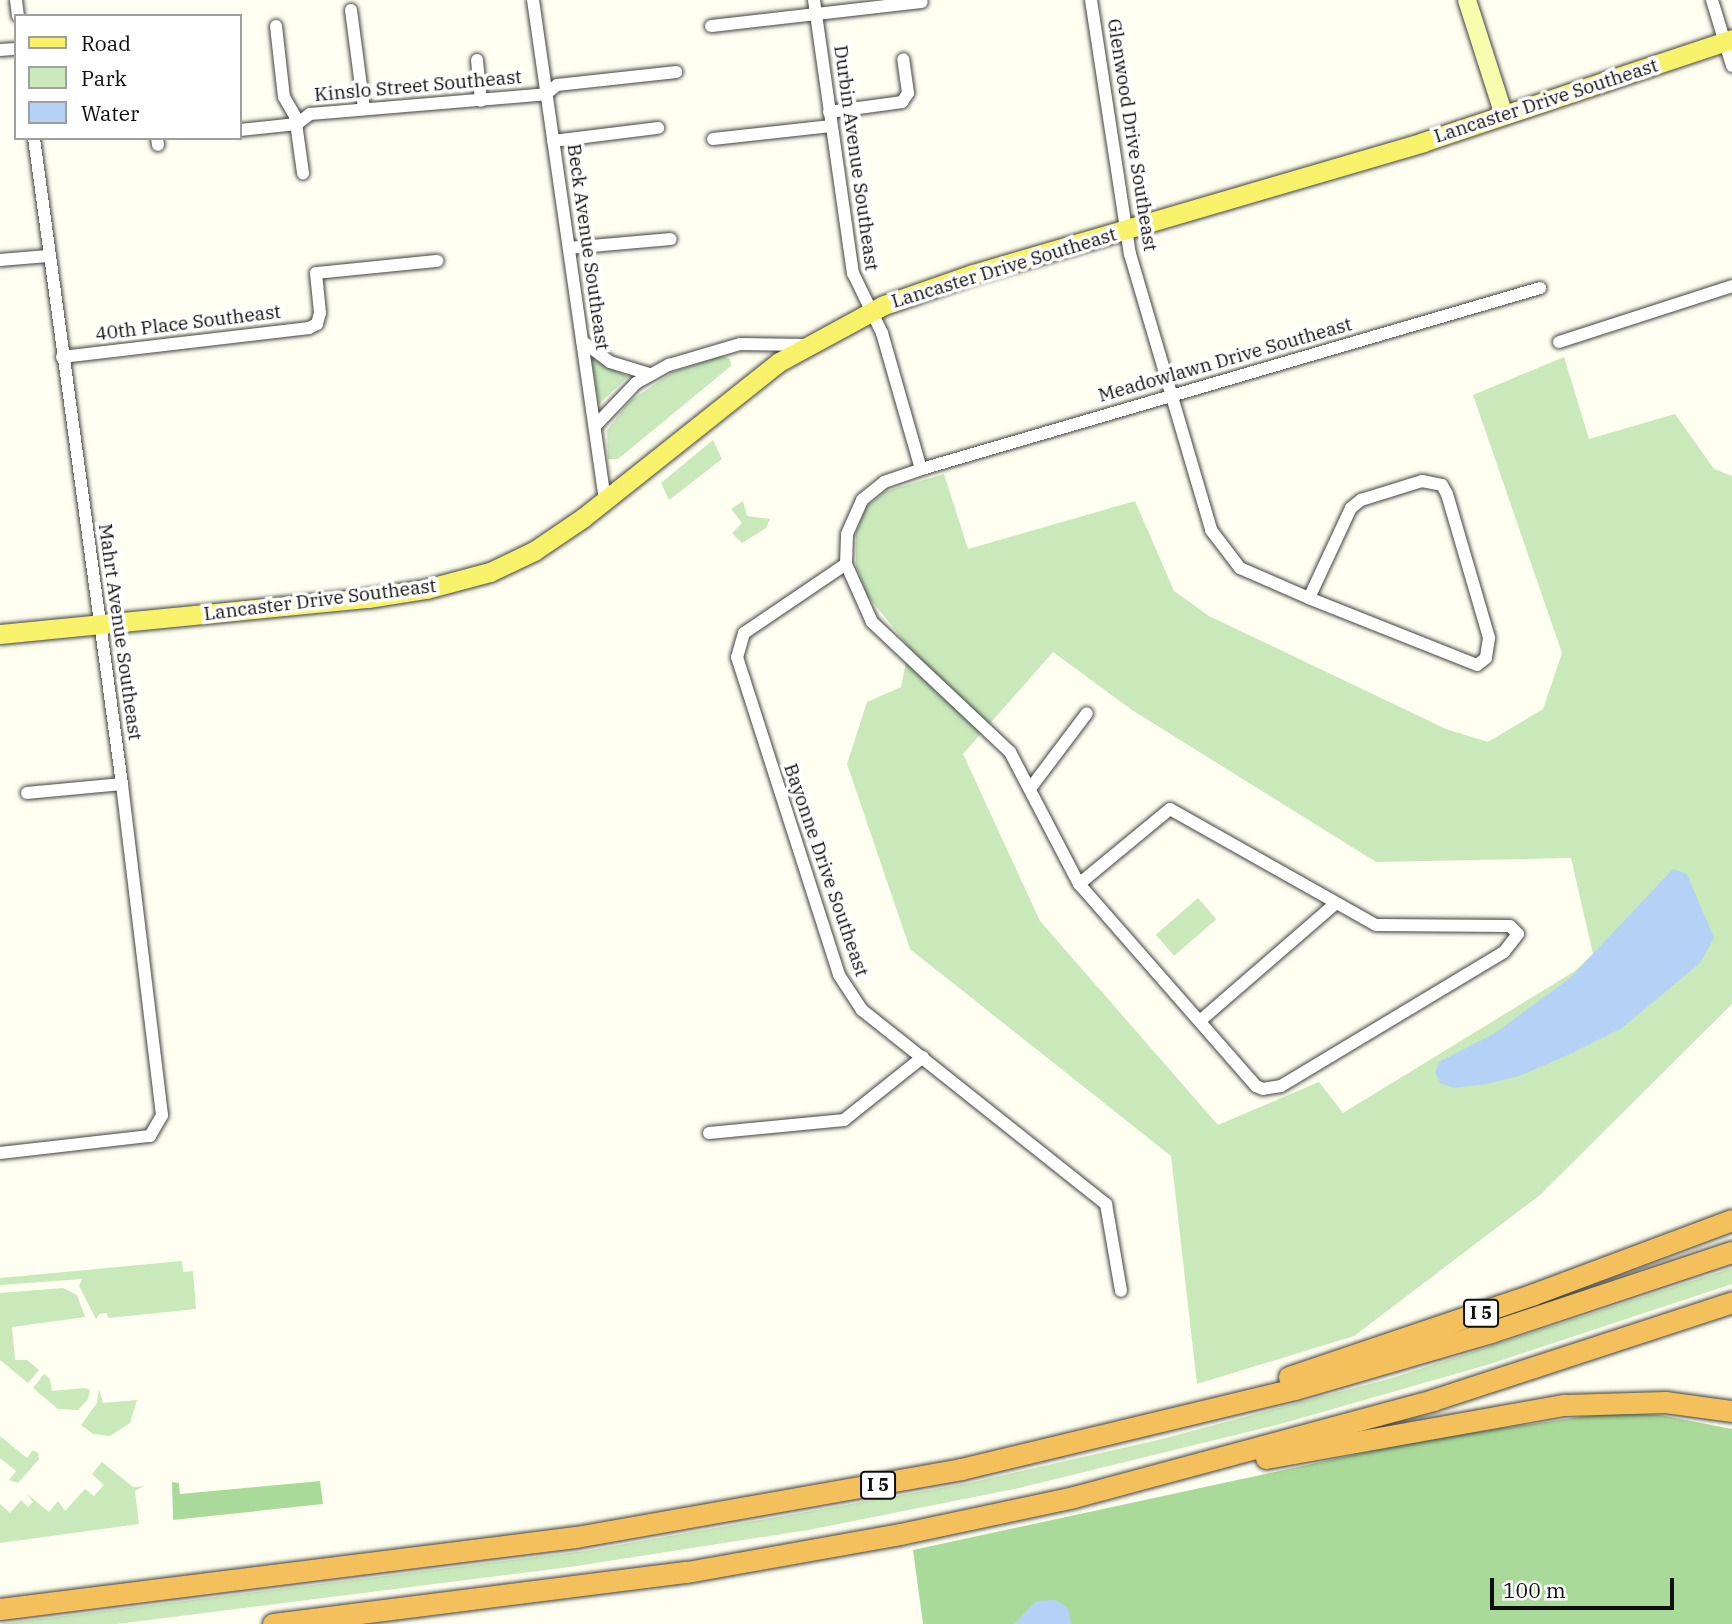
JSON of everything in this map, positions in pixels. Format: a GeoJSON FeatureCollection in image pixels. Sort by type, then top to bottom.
{"type":"FeatureCollection","features":[{"type":"Feature","properties":{"kind":"highway","name":"I 5"},"geometry":{"type":"LineString","coordinates":[[1229,1403],[1290,1376],[1521,1299],[1732,1220]]}},
{"type":"Feature","properties":{"kind":"highway","name":"I 5"},"geometry":{"type":"LineString","coordinates":[[0,1609],[696,1518],[986,1464],[1295,1389],[1478,1336],[1732,1252]]}},
{"type":"Feature","properties":{"kind":"highway"},"geometry":{"type":"LineString","coordinates":[[1136,1482],[1486,1384],[1732,1302]]}},
{"type":"Feature","properties":{"kind":"highway"},"geometry":{"type":"LineString","coordinates":[[273,1624],[687,1572],[900,1534],[1136,1482],[1565,1405],[1665,1402],[1732,1410]]}},
{"type":"Feature","properties":{"kind":"main road","name":"Lancaster Drive Southeast"},"geometry":{"type":"LineString","coordinates":[[0,634],[368,598],[461,582],[534,551],[606,500],[741,390],[805,345],[870,312],[973,274],[1125,231],[1504,115],[1728,40]]}},
{"type":"Feature","properties":{"kind":"street","name":"Beck Avenue Southeast"},"geometry":{"type":"LineString","coordinates":[[533,0],[606,500]]}},
{"type":"Feature","properties":{"kind":"street","name":"Durbin Avenue Southeast"},"geometry":{"type":"LineString","coordinates":[[814,0],[852,273],[882,333],[921,469]]}},
{"type":"Feature","properties":{"kind":"street","name":"Glenwood Drive Southeast"},"geometry":{"type":"LineString","coordinates":[[1091,0],[1125,231],[1171,396],[1219,546],[1240,568],[1309,598],[1468,666],[1486,659],[1489,638],[1460,538],[1447,494],[1434,482],[1422,481],[1360,500],[1351,508],[1309,598]]}},
{"type":"Feature","properties":{"kind":"street"},"geometry":{"type":"LineString","coordinates":[[1467,0],[1504,115]]}},
{"type":"Feature","properties":{"kind":"street"},"geometry":{"type":"LineString","coordinates":[[1712,0],[1728,40],[1732,66]]}},
{"type":"Feature","properties":{"kind":"street"},"geometry":{"type":"LineString","coordinates":[[711,26],[922,2]]}},
{"type":"Feature","properties":{"kind":"street"},"geometry":{"type":"LineString","coordinates":[[351,10],[364,109]]}},
{"type":"Feature","properties":{"kind":"street"},"geometry":{"type":"LineString","coordinates":[[276,26],[284,97],[297,124],[303,173]]}},
{"type":"Feature","properties":{"kind":"street"},"geometry":{"type":"LineString","coordinates":[[829,112],[902,102],[908,93],[904,59]]}},
{"type":"Feature","properties":{"kind":"street"},"geometry":{"type":"LineString","coordinates":[[477,60],[481,101]]}},
{"type":"Feature","properties":{"kind":"street","name":"Kinslo Street Southeast"},"geometry":{"type":"LineString","coordinates":[[242,130],[297,124],[310,114],[546,94],[557,85],[676,72]]}},
{"type":"Feature","properties":{"kind":"street"},"geometry":{"type":"LineString","coordinates":[[713,139],[831,126]]}},
{"type":"Feature","properties":{"kind":"street"},"geometry":{"type":"LineString","coordinates":[[553,141],[658,128]]}},
{"type":"Feature","properties":{"kind":"street","name":"Mahrt Avenue Southeast"},"geometry":{"type":"LineString","coordinates":[[0,1153],[143,1138],[158,1130],[162,1115],[122,783],[97,625],[34,140]]}},
{"type":"Feature","properties":{"kind":"street"},"geometry":{"type":"LineString","coordinates":[[569,248],[671,239]]}},
{"type":"Feature","properties":{"kind":"street"},"geometry":{"type":"LineString","coordinates":[[0,260],[48,256]]}},
{"type":"Feature","properties":{"kind":"street","name":"40th Place Southeast"},"geometry":{"type":"LineString","coordinates":[[62,357],[317,324],[320,313],[316,273],[437,261]]}},
{"type":"Feature","properties":{"kind":"street"},"geometry":{"type":"LineString","coordinates":[[1559,342],[1732,286]]}},
{"type":"Feature","properties":{"kind":"street","name":"Meadowlawn Drive Southeast"},"geometry":{"type":"LineString","coordinates":[[921,469],[1540,288]]}},
{"type":"Feature","properties":{"kind":"street"},"geometry":{"type":"LineString","coordinates":[[582,341],[610,362],[649,374]]}},
{"type":"Feature","properties":{"kind":"street"},"geometry":{"type":"LineString","coordinates":[[595,426],[649,374],[740,344],[805,345]]}},
{"type":"Feature","properties":{"kind":"street"},"geometry":{"type":"LineString","coordinates":[[921,469],[884,482],[862,500],[847,534],[846,564],[872,622],[1010,752],[1032,786],[1079,884],[1200,1020],[1246,1078],[1271,1089],[1504,952],[1518,934],[1510,926],[1376,925],[1170,809],[1079,884]]}},
{"type":"Feature","properties":{"kind":"street","name":"Bayonne Drive Southeast"},"geometry":{"type":"LineString","coordinates":[[846,564],[744,632],[737,657],[839,975],[862,1010],[1106,1204],[1121,1291]]}},
{"type":"Feature","properties":{"kind":"street"},"geometry":{"type":"LineString","coordinates":[[1032,786],[1087,713]]}},
{"type":"Feature","properties":{"kind":"street"},"geometry":{"type":"LineString","coordinates":[[27,793],[122,783]]}},
{"type":"Feature","properties":{"kind":"street"},"geometry":{"type":"LineString","coordinates":[[1200,1020],[1335,904]]}},
{"type":"Feature","properties":{"kind":"street"},"geometry":{"type":"LineString","coordinates":[[709,1133],[844,1120],[923,1056]]}},
{"type":"Feature","properties":{"kind":"green space"},"geometry":{"type":"Polygon","coordinates":[[[722,356],[730,359],[731,366],[618,459],[608,459],[607,430],[630,401],[673,372],[722,356]]]}},
{"type":"Feature","properties":{"kind":"green space"},"geometry":{"type":"Polygon","coordinates":[[[591,357],[628,377],[599,404],[591,357]]]}},
{"type":"Feature","properties":{"kind":"green space"},"geometry":{"type":"Polygon","coordinates":[[[1564,357],[1589,439],[1675,414],[1714,469],[1732,476],[1732,1004],[1540,1195],[1354,1336],[1197,1384],[1171,1156],[910,949],[847,764],[867,702],[901,687],[909,647],[867,595],[856,566],[856,532],[865,508],[886,491],[944,474],[968,549],[1135,501],[1174,591],[1209,616],[1446,729],[1488,742],[1543,709],[1562,653],[1473,395],[1564,357]],[[1053,652],[963,754],[1040,921],[1218,1125],[1319,1082],[1343,1113],[1575,971],[1593,954],[1571,858],[1376,862],[1132,710],[1053,652]]]}},
{"type":"Feature","properties":{"kind":"green space"},"geometry":{"type":"Polygon","coordinates":[[[713,440],[722,459],[669,500],[661,483],[713,440]]]}},
{"type":"Feature","properties":{"kind":"green space"},"geometry":{"type":"Polygon","coordinates":[[[743,501],[747,516],[770,519],[766,528],[742,543],[732,533],[742,523],[731,509],[743,501]]]}},
{"type":"Feature","properties":{"kind":"green space"},"geometry":{"type":"Polygon","coordinates":[[[1198,898],[1216,919],[1174,956],[1156,935],[1198,898]]]}},
{"type":"Feature","properties":{"kind":"green space"},"geometry":{"type":"Polygon","coordinates":[[[182,1261],[183,1272],[193,1271],[196,1309],[108,1318],[107,1313],[99,1314],[96,1319],[79,1286],[82,1279],[0,1285],[0,1278],[182,1261]]]}},
{"type":"Feature","properties":{"kind":"green space"},"geometry":{"type":"Polygon","coordinates":[[[1732,1268],[1732,1284],[1487,1365],[1284,1423],[1019,1488],[808,1530],[570,1567],[117,1624],[0,1624],[585,1551],[969,1483],[1158,1440],[1392,1378],[1732,1268]]]}},
{"type":"Feature","properties":{"kind":"green space"},"geometry":{"type":"Polygon","coordinates":[[[63,1288],[77,1295],[85,1317],[12,1327],[15,1360],[27,1360],[39,1370],[28,1383],[0,1360],[0,1293],[63,1288]]]}},
{"type":"Feature","properties":{"kind":"green space"},"geometry":{"type":"Polygon","coordinates":[[[44,1374],[50,1379],[52,1391],[85,1388],[90,1390],[88,1399],[78,1410],[58,1409],[33,1388],[44,1374]]]}},
{"type":"Feature","properties":{"kind":"green space"},"geometry":{"type":"Polygon","coordinates":[[[99,1389],[103,1403],[137,1400],[130,1423],[110,1436],[93,1434],[81,1425],[97,1403],[99,1389]]]}},
{"type":"Feature","properties":{"kind":"green space"},"geometry":{"type":"Polygon","coordinates":[[[1608,1413],[1660,1415],[1732,1429],[1732,1624],[923,1624],[913,1550],[1428,1439],[1608,1413]]]}},
{"type":"Feature","properties":{"kind":"green space"},"geometry":{"type":"Polygon","coordinates":[[[0,1436],[27,1458],[33,1450],[38,1453],[39,1459],[18,1483],[9,1480],[16,1471],[0,1458],[0,1436]]]}},
{"type":"Feature","properties":{"kind":"green space"},"geometry":{"type":"Polygon","coordinates":[[[102,1462],[133,1487],[144,1486],[135,1491],[139,1524],[0,1543],[0,1504],[10,1513],[21,1500],[28,1507],[33,1502],[27,1494],[49,1512],[58,1501],[65,1511],[85,1489],[94,1496],[104,1485],[92,1474],[102,1462]]]}},
{"type":"Feature","properties":{"kind":"green space"},"geometry":{"type":"Polygon","coordinates":[[[320,1481],[323,1504],[173,1520],[172,1482],[179,1483],[180,1494],[320,1481]]]}},
{"type":"Feature","properties":{"kind":"water"},"geometry":{"type":"Polygon","coordinates":[[[1673,869],[1687,874],[1714,938],[1700,963],[1622,1028],[1568,1055],[1519,1076],[1486,1084],[1454,1088],[1440,1083],[1435,1072],[1439,1062],[1495,1033],[1570,978],[1673,869]]]}},
{"type":"Feature","properties":{"kind":"water"},"geometry":{"type":"Polygon","coordinates":[[[1055,1600],[1068,1608],[1071,1624],[1014,1624],[1036,1601],[1055,1600]]]}}]}
